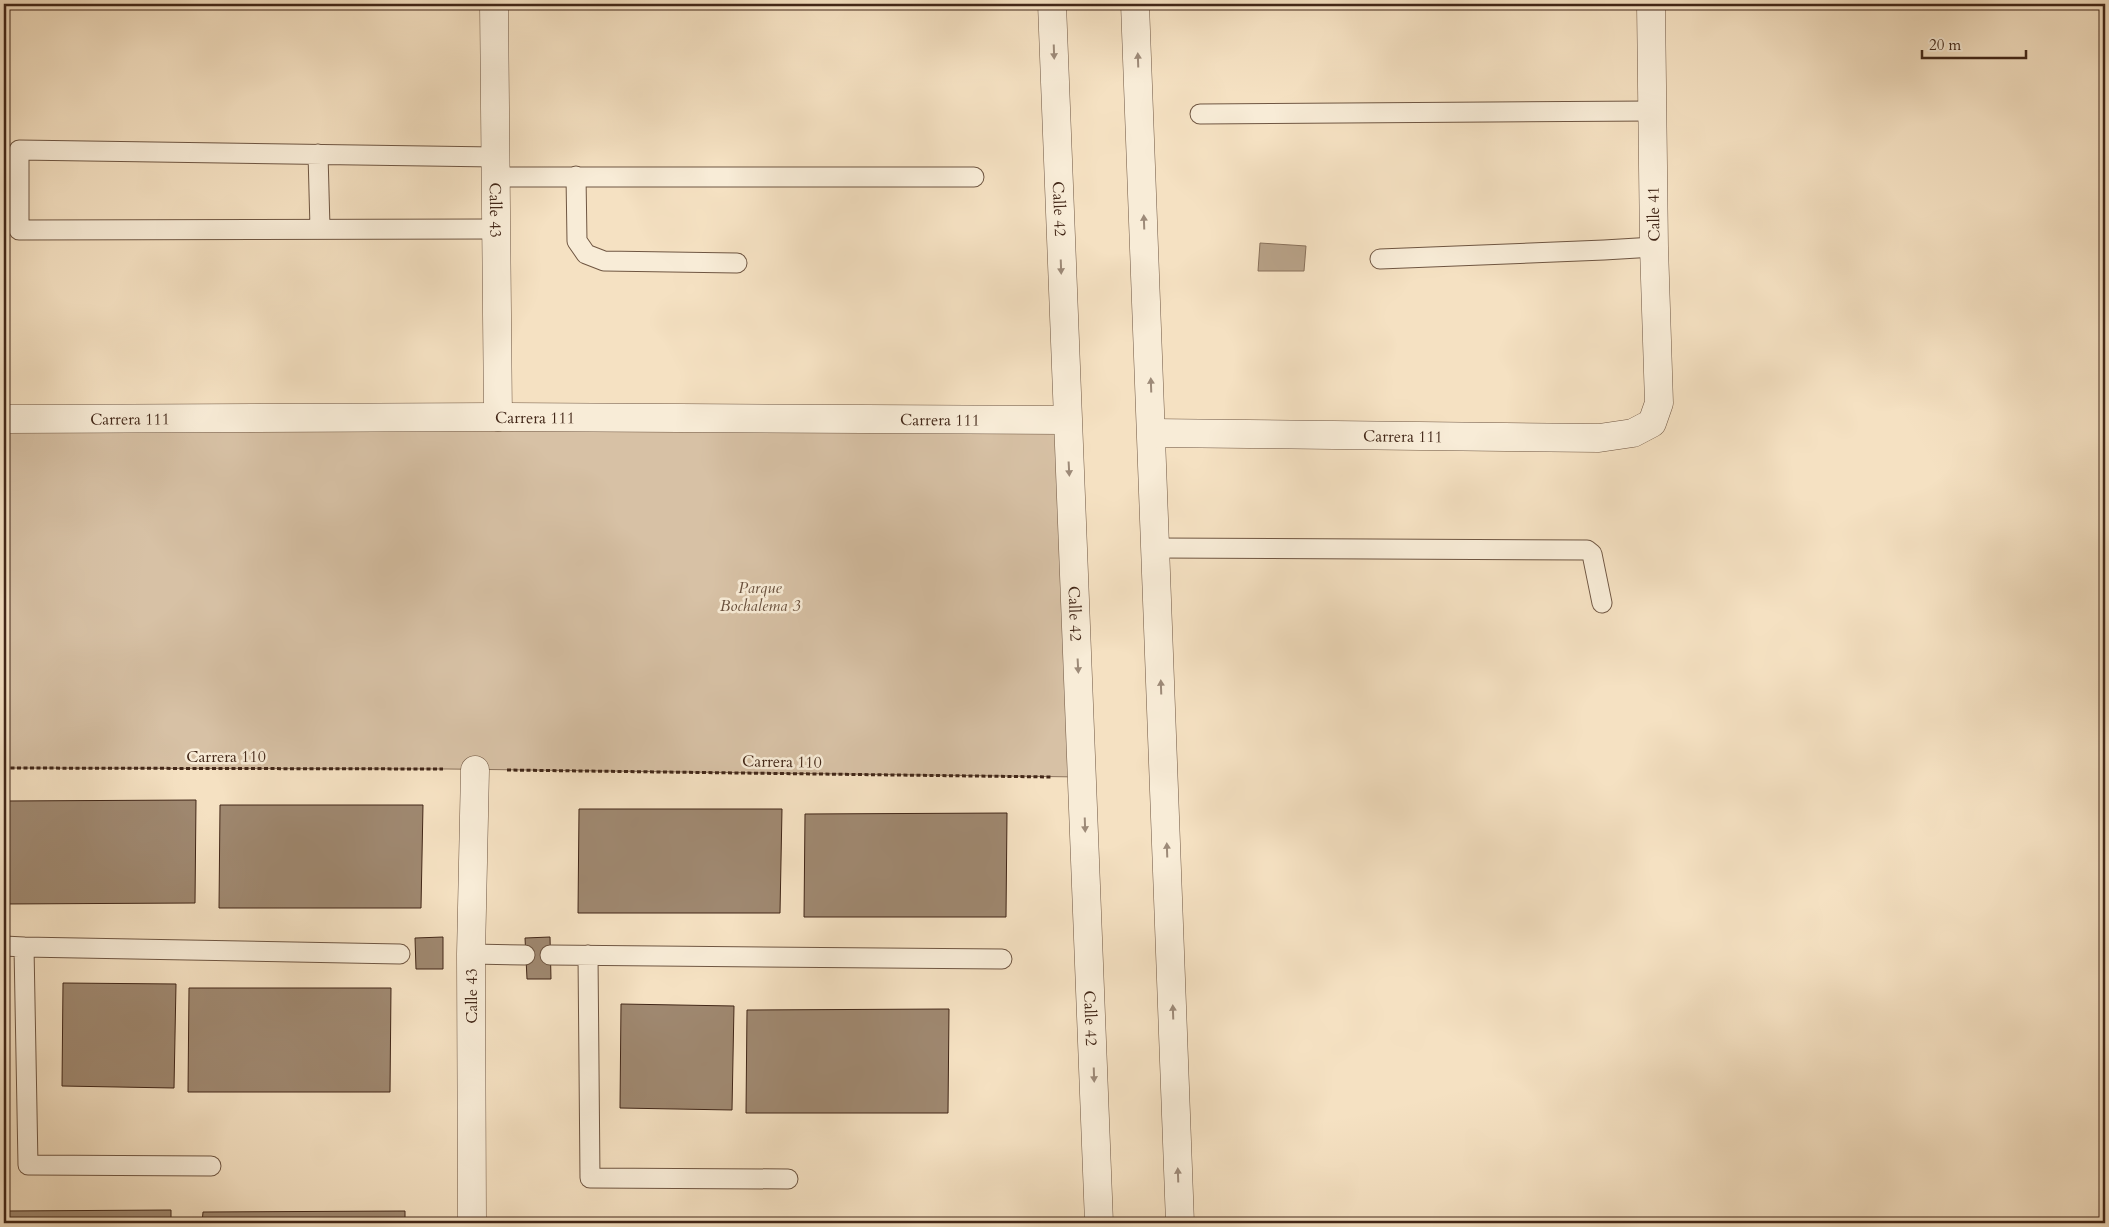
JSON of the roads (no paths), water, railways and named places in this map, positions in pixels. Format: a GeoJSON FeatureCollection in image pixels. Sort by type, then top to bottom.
{"type":"FeatureCollection","features":[{"type":"Feature","properties":{"kind":"street","name":"Calle 43"},"geometry":{"type":"LineString","coordinates":[[494,4],[498,417]]}},
{"type":"Feature","properties":{"kind":"street","name":"Calle 42"},"geometry":{"type":"LineString","coordinates":[[1052,4],[1099,1223]]}},
{"type":"Feature","properties":{"kind":"street"},"geometry":{"type":"LineString","coordinates":[[1135,4],[1180,1223]]}},
{"type":"Feature","properties":{"kind":"street","name":"Calle 41"},"geometry":{"type":"LineString","coordinates":[[1651,4],[1654,246],[1659,403],[1652,423]]}},
{"type":"Feature","properties":{"kind":"street","name":"Carrera 111"},"geometry":{"type":"LineString","coordinates":[[4,419],[498,417],[1067,420]]}},
{"type":"Feature","properties":{"kind":"street","name":"Carrera 111"},"geometry":{"type":"LineString","coordinates":[[1152,434],[1599,438],[1634,433],[1652,423]]}},
{"type":"Feature","properties":{"kind":"street","name":"Calle 43"},"geometry":{"type":"LineString","coordinates":[[472,1223],[471,954],[488,770]]}},
{"type":"Feature","properties":{"kind":"lane"},"geometry":{"type":"LineString","coordinates":[[1200,114],[1652,110]]}},
{"type":"Feature","properties":{"kind":"lane"},"geometry":{"type":"LineString","coordinates":[[496,229],[20,230],[19,150],[318,154],[495,167],[576,176],[974,177]]}},
{"type":"Feature","properties":{"kind":"lane"},"geometry":{"type":"LineString","coordinates":[[318,154],[320,228]]}},
{"type":"Feature","properties":{"kind":"lane"},"geometry":{"type":"LineString","coordinates":[[576,176],[578,241],[586,254],[604,261],[737,262]]}},
{"type":"Feature","properties":{"kind":"lane"},"geometry":{"type":"LineString","coordinates":[[1380,259],[1604,250],[1654,246]]}},
{"type":"Feature","properties":{"kind":"lane"},"geometry":{"type":"LineString","coordinates":[[1156,548],[1587,550],[1592,554],[1602,603]]}},
{"type":"Feature","properties":{"kind":"lane"},"geometry":{"type":"LineString","coordinates":[[4,946],[400,954]]}},
{"type":"Feature","properties":{"kind":"lane"},"geometry":{"type":"LineString","coordinates":[[24,947],[28,1165],[211,1166]]}},
{"type":"Feature","properties":{"kind":"lane"},"geometry":{"type":"LineString","coordinates":[[471,954],[525,955]]}},
{"type":"Feature","properties":{"kind":"lane"},"geometry":{"type":"LineString","coordinates":[[550,955],[1002,959]]}},
{"type":"Feature","properties":{"kind":"lane"},"geometry":{"type":"LineString","coordinates":[[588,955],[590,1178],[788,1179]]}},
{"type":"Feature","properties":{"kind":"park label","name":"Parque Bochalema 3"},"geometry":{"type":"Point","coordinates":[760,596]}}]}
